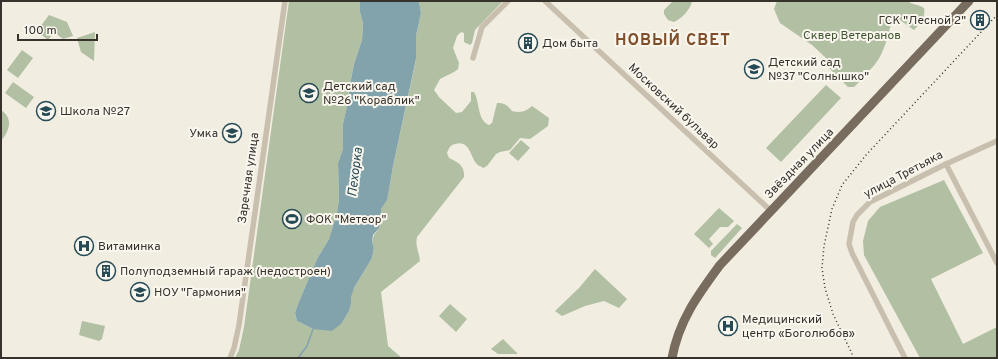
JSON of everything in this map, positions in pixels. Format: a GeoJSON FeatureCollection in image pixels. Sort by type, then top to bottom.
{"type":"FeatureCollection","features":[{"type":"Feature","properties":{"kind":"main road","name":"Звёздная улица"},"geometry":{"type":"LineString","coordinates":[[672,358],[680,327],[695,299],[720,265],[770,210],[969,1]]}},
{"type":"Feature","properties":{"kind":"street","name":"Заречная улица"},"geometry":{"type":"LineString","coordinates":[[230,358],[234,348],[239,325],[284,1]]}},
{"type":"Feature","properties":{"kind":"street"},"geometry":{"type":"LineString","coordinates":[[473,58],[482,27],[508,1]]}},
{"type":"Feature","properties":{"kind":"street","name":"Московский бульвар"},"geometry":{"type":"LineString","coordinates":[[545,1],[770,210]]}},
{"type":"Feature","properties":{"kind":"street","name":"улица Третьяка"},"geometry":{"type":"LineString","coordinates":[[905,358],[852,253],[849,244],[851,232],[857,216],[870,202],[946,164],[997,141]]}},
{"type":"Feature","properties":{"kind":"street"},"geometry":{"type":"LineString","coordinates":[[946,164],[997,263]]}},
{"type":"Feature","properties":{"kind":"green space"},"geometry":{"type":"Polygon","coordinates":[[[289,1],[360,1],[360,12],[363,24],[362,40],[354,64],[343,124],[343,149],[338,163],[339,199],[337,213],[329,239],[317,259],[295,313],[297,321],[313,329],[342,323],[349,311],[351,304],[350,297],[354,288],[372,258],[374,248],[372,242],[374,235],[379,228],[381,209],[387,199],[416,60],[416,36],[421,13],[419,1],[503,1],[475,30],[472,43],[470,45],[464,42],[464,33],[461,32],[457,36],[453,48],[459,63],[458,69],[440,79],[434,90],[439,97],[456,113],[462,112],[471,101],[471,92],[474,92],[482,119],[489,125],[492,123],[497,103],[504,104],[512,111],[518,112],[523,112],[532,106],[549,118],[548,126],[530,139],[520,138],[510,150],[496,154],[487,166],[483,168],[477,165],[467,146],[464,144],[453,144],[449,148],[447,153],[449,158],[462,167],[464,177],[417,237],[420,261],[381,292],[388,346],[402,358],[235,358],[239,350],[244,327],[289,1]]]}},
{"type":"Feature","properties":{"kind":"green space"},"geometry":{"type":"Polygon","coordinates":[[[673,1],[692,1],[690,7],[680,19],[674,22],[668,20],[664,14],[664,10],[673,1]]]}},
{"type":"Feature","properties":{"kind":"green space","name":"Сквер Ветеранов"},"geometry":{"type":"Polygon","coordinates":[[[777,1],[908,1],[924,8],[924,14],[922,20],[914,30],[897,18],[892,20],[885,45],[878,60],[860,77],[859,82],[854,87],[848,87],[828,67],[826,58],[812,45],[780,23],[774,9],[777,1]]]}},
{"type":"Feature","properties":{"kind":"green space"},"geometry":{"type":"Polygon","coordinates":[[[49,15],[67,22],[73,36],[63,39],[54,32],[48,40],[37,31],[49,15]]]}},
{"type":"Feature","properties":{"kind":"green space"},"geometry":{"type":"Polygon","coordinates":[[[95,32],[94,61],[81,52],[77,38],[95,32]]]}},
{"type":"Feature","properties":{"kind":"green space"},"geometry":{"type":"Polygon","coordinates":[[[22,50],[33,58],[18,78],[7,70],[22,50]]]}},
{"type":"Feature","properties":{"kind":"green space"},"geometry":{"type":"Polygon","coordinates":[[[13,82],[34,97],[26,108],[5,93],[13,82]]]}},
{"type":"Feature","properties":{"kind":"green space"},"geometry":{"type":"Polygon","coordinates":[[[826,85],[841,98],[781,162],[766,148],[826,85]]]}},
{"type":"Feature","properties":{"kind":"green space"},"geometry":{"type":"Polygon","coordinates":[[[1,110],[8,117],[9,125],[1,141],[1,110]]]}},
{"type":"Feature","properties":{"kind":"green space"},"geometry":{"type":"Polygon","coordinates":[[[521,140],[530,148],[518,161],[509,153],[521,140]]]}},
{"type":"Feature","properties":{"kind":"green space"},"geometry":{"type":"Polygon","coordinates":[[[944,180],[983,253],[931,279],[963,344],[997,327],[997,358],[920,358],[864,255],[863,241],[868,221],[880,207],[944,180]]]}},
{"type":"Feature","properties":{"kind":"green space"},"geometry":{"type":"Polygon","coordinates":[[[719,208],[734,221],[728,227],[720,227],[709,239],[713,244],[709,248],[694,234],[719,208]]]}},
{"type":"Feature","properties":{"kind":"green space"},"geometry":{"type":"Polygon","coordinates":[[[737,224],[742,228],[715,258],[711,255],[711,251],[737,224]]]}},
{"type":"Feature","properties":{"kind":"green space"},"geometry":{"type":"Polygon","coordinates":[[[595,269],[627,299],[619,308],[604,301],[585,306],[562,316],[555,311],[579,288],[595,269]]]}},
{"type":"Feature","properties":{"kind":"green space"},"geometry":{"type":"Polygon","coordinates":[[[450,304],[467,319],[456,332],[439,316],[450,304]]]}},
{"type":"Feature","properties":{"kind":"green space"},"geometry":{"type":"Polygon","coordinates":[[[82,321],[105,326],[102,339],[99,341],[79,335],[82,321]]]}},
{"type":"Feature","properties":{"kind":"green space"},"geometry":{"type":"Polygon","coordinates":[[[503,339],[518,354],[498,354],[491,349],[503,339]]]}},
{"type":"Feature","properties":{"kind":"water"},"geometry":{"type":"Polygon","coordinates":[[[360,1],[419,1],[421,13],[416,36],[416,59],[387,200],[381,209],[379,228],[373,235],[372,242],[374,248],[372,258],[354,288],[349,311],[342,323],[332,331],[313,329],[297,321],[295,313],[317,259],[329,239],[337,213],[339,199],[338,163],[343,149],[343,124],[354,64],[362,40],[363,24],[360,12],[360,1]]]}},
{"type":"Feature","properties":{"kind":"waterway","name":"Пехорка"},"geometry":{"type":"LineString","coordinates":[[298,358],[307,346],[313,329]]}},
{"type":"Feature","properties":{"kind":"railway"},"geometry":{"type":"LineString","coordinates":[[854,358],[833,314],[825,288],[822,268],[824,246],[832,209],[842,185],[866,155],[997,15]]}},
{"type":"Feature","properties":{"kind":"place","name":"ГСК \"Лесной 2\""},"geometry":{"type":"Point","coordinates":[980,20]}},
{"type":"Feature","properties":{"kind":"place","name":"Дом быта"},"geometry":{"type":"Point","coordinates":[528,43]}},
{"type":"Feature","properties":{"kind":"place","name":"Детский сад №37 \"Солнышко\""},"geometry":{"type":"Point","coordinates":[754,69]}},
{"type":"Feature","properties":{"kind":"place","name":"Детский сад №26 \"Кораблик\""},"geometry":{"type":"Point","coordinates":[309,93]}},
{"type":"Feature","properties":{"kind":"place","name":"Школа №27"},"geometry":{"type":"Point","coordinates":[46,111]}},
{"type":"Feature","properties":{"kind":"place","name":"Умка"},"geometry":{"type":"Point","coordinates":[232,133]}},
{"type":"Feature","properties":{"kind":"place","name":"ФОК \"Метеор\""},"geometry":{"type":"Point","coordinates":[292,219]}},
{"type":"Feature","properties":{"kind":"place","name":"Витаминка"},"geometry":{"type":"Point","coordinates":[84,246]}},
{"type":"Feature","properties":{"kind":"place","name":"Полуподземный гараж (недостроен)"},"geometry":{"type":"Point","coordinates":[106,271]}},
{"type":"Feature","properties":{"kind":"place","name":"НОУ \"Гармония\""},"geometry":{"type":"Point","coordinates":[140,292]}},
{"type":"Feature","properties":{"kind":"place","name":"Медицинский центр «Боголюбов»"},"geometry":{"type":"Point","coordinates":[728,326]}},
{"type":"Feature","properties":{"kind":"district","name":"НОВЫЙ СВЕТ"},"geometry":{"type":"Point","coordinates":[673,39]}}]}
